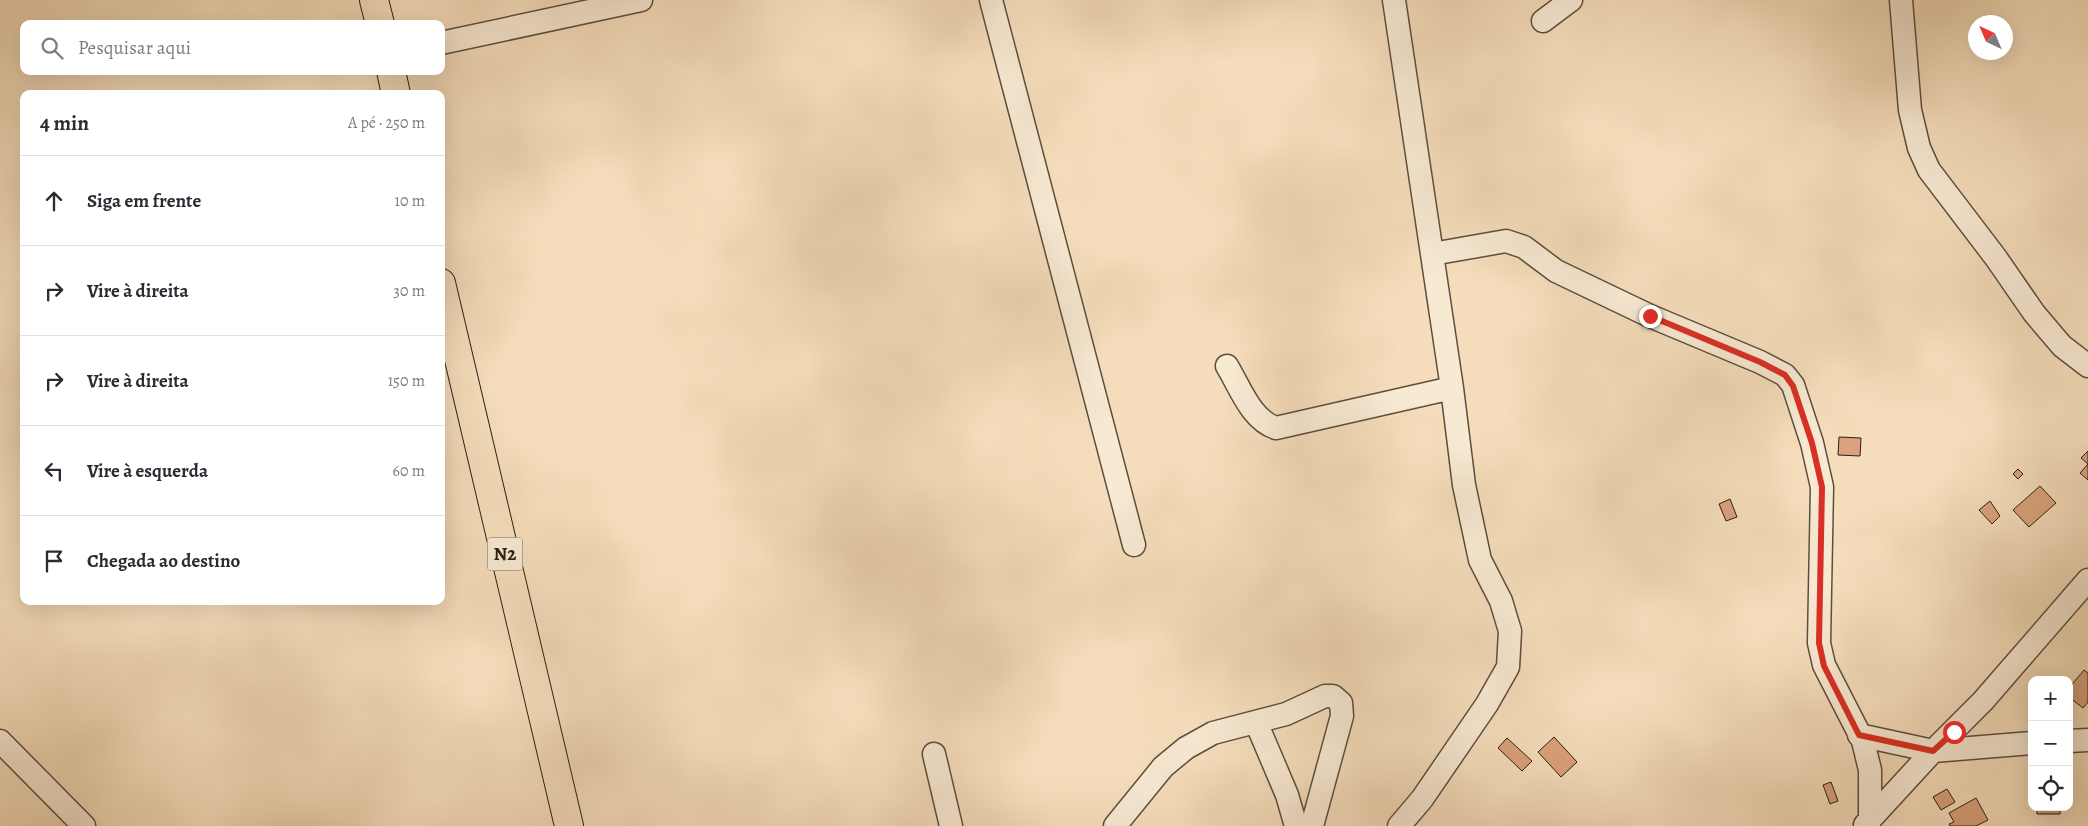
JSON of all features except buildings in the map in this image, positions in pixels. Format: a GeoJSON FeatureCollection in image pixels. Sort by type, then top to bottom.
{"type":"FeatureCollection","features":[{"type":"Feature","properties":{"kind":"main road"},"geometry":{"type":"LineString","coordinates":[[374,0],[379,20]]}},
{"type":"Feature","properties":{"kind":"main road"},"geometry":{"type":"LineString","coordinates":[[392,75],[395,90]]}},
{"type":"Feature","properties":{"kind":"main road","name":"N2"},"geometry":{"type":"LineString","coordinates":[[445,300],[569,826]]}},
{"type":"Feature","properties":{"kind":"street"},"geometry":{"type":"LineString","coordinates":[[445,43],[641,0]]}},
{"type":"Feature","properties":{"kind":"street"},"geometry":{"type":"LineString","coordinates":[[991,0],[1134,545]]}},
{"type":"Feature","properties":{"kind":"street"},"geometry":{"type":"LineString","coordinates":[[1394,0],[1452,388],[1464,485],[1480,560],[1501,602],[1510,631],[1508,667],[1482,712],[1422,798],[1399,826]]}},
{"type":"Feature","properties":{"kind":"street"},"geometry":{"type":"LineString","coordinates":[[1543,21],[1571,0]]}},
{"type":"Feature","properties":{"kind":"street"},"geometry":{"type":"LineString","coordinates":[[1901,0],[1910,110],[1919,148],[1929,170],[1996,258],[2034,312],[2062,346],[2088,366]]}},
{"type":"Feature","properties":{"kind":"street"},"geometry":{"type":"LineString","coordinates":[[1432,254],[1506,241],[1516,243],[1556,271],[1650,316],[1760,362],[1785,375],[1793,386],[1812,443],[1822,487],[1819,643],[1824,666],[1859,735],[1870,770],[1867,824]]}},
{"type":"Feature","properties":{"kind":"street"},"geometry":{"type":"LineString","coordinates":[[1227,366],[1257,417],[1276,428],[1452,388]]}},
{"type":"Feature","properties":{"kind":"street"},"geometry":{"type":"LineString","coordinates":[[1867,824],[1933,751],[1983,701],[2088,580]]}},
{"type":"Feature","properties":{"kind":"street"},"geometry":{"type":"LineString","coordinates":[[1115,826],[1163,767],[1186,748],[1214,733],[1286,714],[1326,696],[1333,696],[1341,703],[1342,716],[1312,826]]}},
{"type":"Feature","properties":{"kind":"street"},"geometry":{"type":"LineString","coordinates":[[1256,722],[1287,795],[1296,826]]}},
{"type":"Feature","properties":{"kind":"street"},"geometry":{"type":"LineString","coordinates":[[1859,735],[1933,751],[2028,743]]}},
{"type":"Feature","properties":{"kind":"street"},"geometry":{"type":"LineString","coordinates":[[2073,741],[2088,740]]}},
{"type":"Feature","properties":{"kind":"street"},"geometry":{"type":"LineString","coordinates":[[0,741],[84,826]]}},
{"type":"Feature","properties":{"kind":"street"},"geometry":{"type":"LineString","coordinates":[[934,754],[951,826]]}},
{"type":"Feature","properties":{"kind":"route"},"geometry":{"type":"LineString","coordinates":[[1650,316],[1760,362],[1785,375],[1793,386],[1812,443],[1822,487],[1819,643],[1824,666],[1859,735],[1933,751],[1954,732]]}}]}
